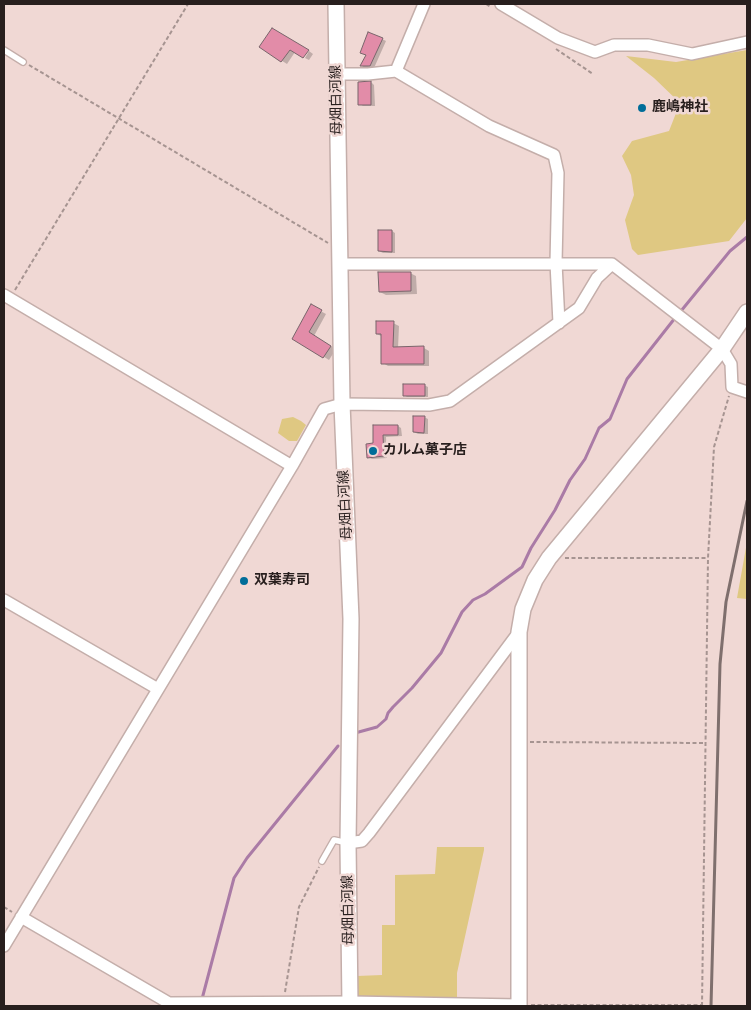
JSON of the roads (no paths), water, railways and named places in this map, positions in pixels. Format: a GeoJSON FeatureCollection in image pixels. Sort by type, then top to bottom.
{"type":"FeatureCollection","features":[{"type":"Feature","properties":{"kind":"main road","name":"母畑白河線"},"geometry":{"type":"LineString","coordinates":[[336,4],[342,404],[352,619],[348,843],[350,1004]]}},
{"type":"Feature","properties":{"kind":"main road"},"geometry":{"type":"LineString","coordinates":[[519,1005],[518,742],[520,632],[524,609],[535,580],[549,558],[722,349],[747,312]]}},
{"type":"Feature","properties":{"kind":"street"},"geometry":{"type":"LineString","coordinates":[[396,71],[424,4]]}},
{"type":"Feature","properties":{"kind":"street"},"geometry":{"type":"LineString","coordinates":[[502,4],[558,38],[595,52],[614,45],[648,45],[692,54],[747,42]]}},
{"type":"Feature","properties":{"kind":"street"},"geometry":{"type":"LineString","coordinates":[[337,74],[368,74],[396,71],[489,126],[554,156],[558,173],[556,263],[559,323]]}},
{"type":"Feature","properties":{"kind":"street"},"geometry":{"type":"LineString","coordinates":[[341,264],[612,264],[722,349],[731,364],[732,387],[747,392]]}},
{"type":"Feature","properties":{"kind":"street"},"geometry":{"type":"LineString","coordinates":[[4,946],[292,466],[324,409],[342,404],[429,405],[450,401],[579,308],[597,278],[612,264]]}},
{"type":"Feature","properties":{"kind":"street"},"geometry":{"type":"LineString","coordinates":[[4,309],[7,297],[292,466]]}},
{"type":"Feature","properties":{"kind":"street"},"geometry":{"type":"LineString","coordinates":[[4,600],[158,689]]}},
{"type":"Feature","properties":{"kind":"street"},"geometry":{"type":"LineString","coordinates":[[348,843],[362,841],[369,833],[520,632]]}},
{"type":"Feature","properties":{"kind":"street"},"geometry":{"type":"LineString","coordinates":[[21,917],[170,1003],[519,1005]]}},
{"type":"Feature","properties":{"kind":"lane"},"geometry":{"type":"LineString","coordinates":[[4,50],[24,62]]}},
{"type":"Feature","properties":{"kind":"lane"},"geometry":{"type":"LineString","coordinates":[[322,861],[334,840],[348,843]]}},
{"type":"Feature","properties":{"kind":"waterway"},"geometry":{"type":"LineString","coordinates":[[681,311],[730,251],[747,237]]}},
{"type":"Feature","properties":{"kind":"waterway"},"geometry":{"type":"LineString","coordinates":[[355,733],[377,727],[386,719],[388,713],[441,653],[462,612],[473,600],[485,594],[522,567],[570,480],[585,459],[599,428],[610,419],[627,379],[675,318]]}},
{"type":"Feature","properties":{"kind":"waterway"},"geometry":{"type":"LineString","coordinates":[[202,999],[234,878],[247,858],[338,746]]}},
{"type":"Feature","properties":{"kind":"railway"},"geometry":{"type":"LineString","coordinates":[[711,1006],[720,664],[726,602],[747,501]]}},
{"type":"Feature","properties":{"kind":"place","name":"鹿嶋神社"},"geometry":{"type":"Point","coordinates":[642,108]}},
{"type":"Feature","properties":{"kind":"place","name":"カルム菓子店"},"geometry":{"type":"Point","coordinates":[373,451]}},
{"type":"Feature","properties":{"kind":"place","name":"双葉寿司"},"geometry":{"type":"Point","coordinates":[244,581]}}]}
